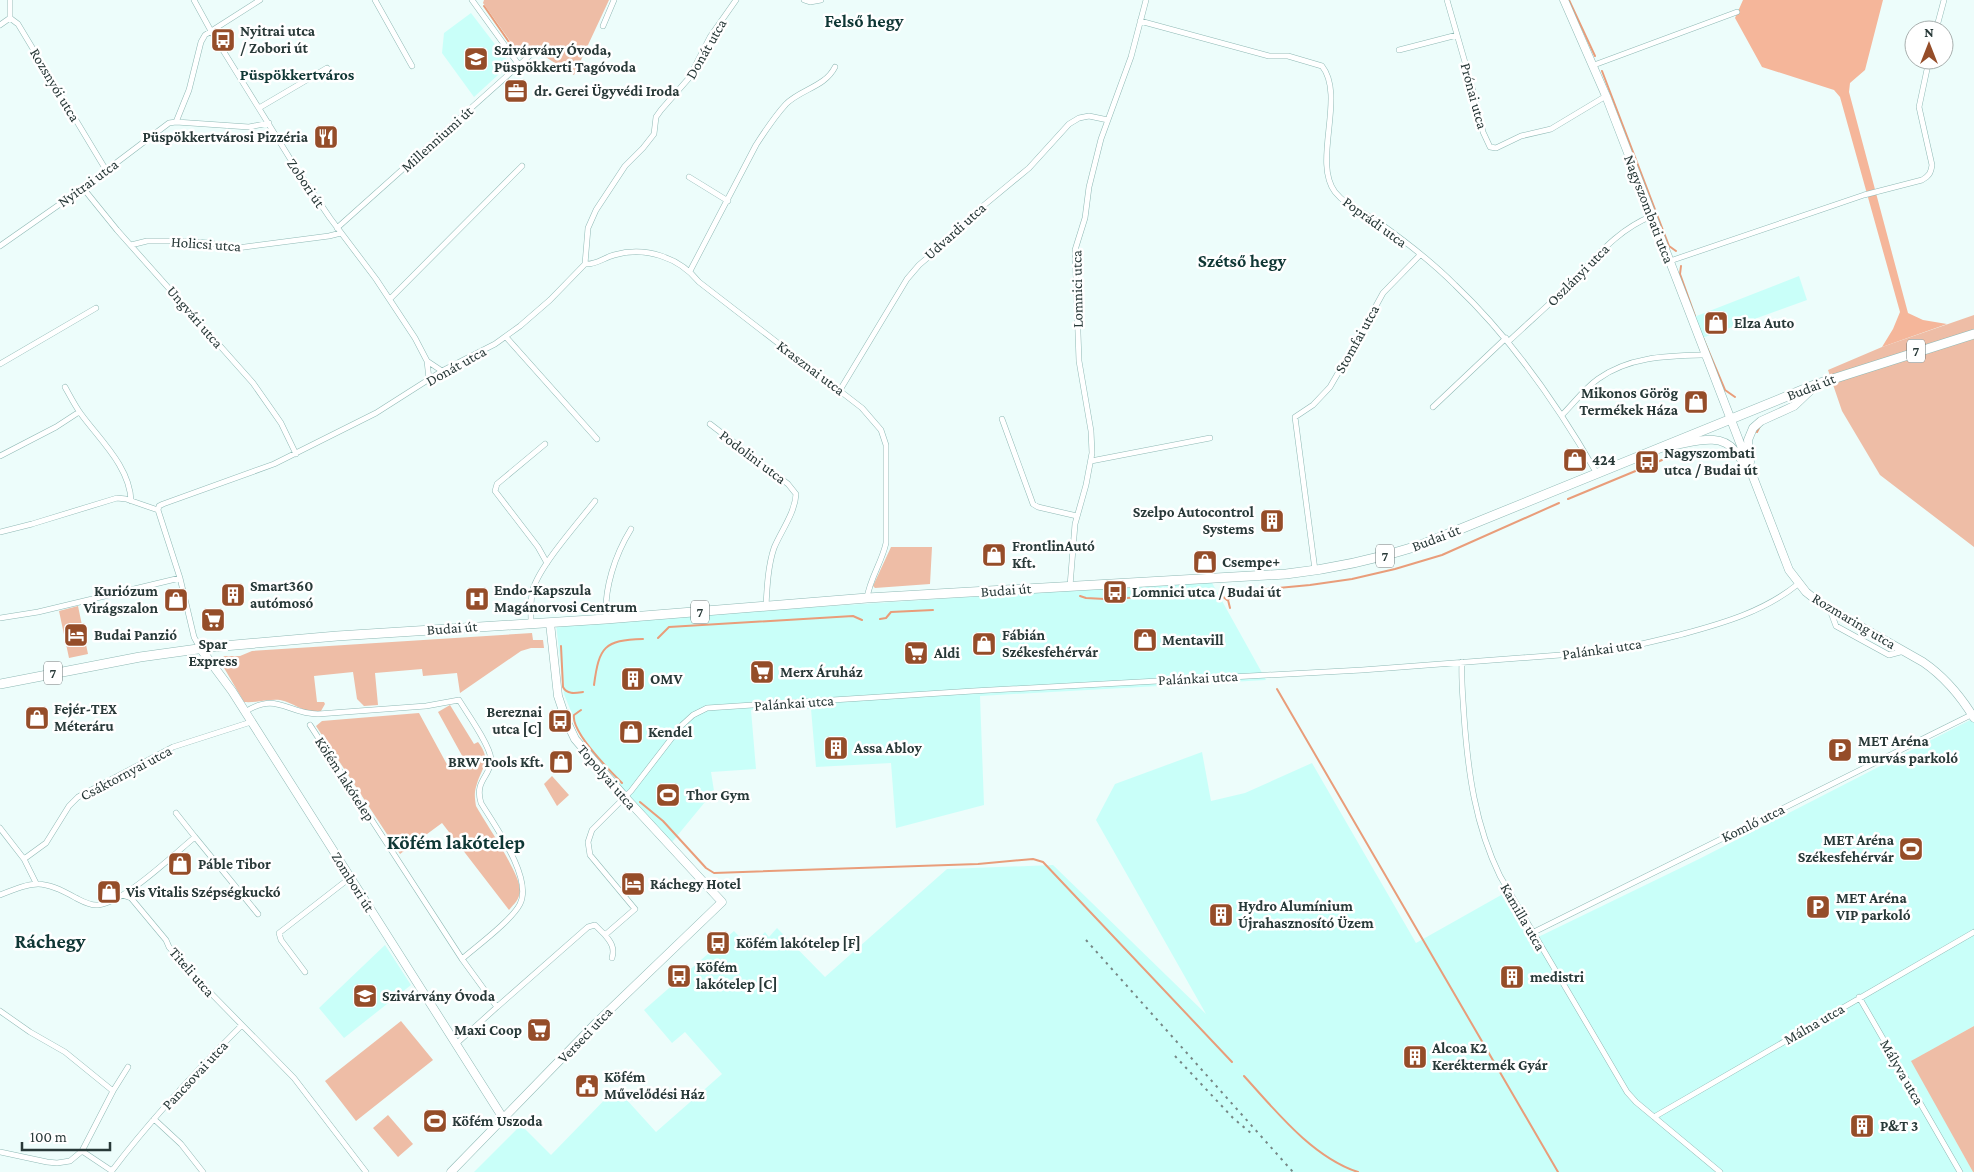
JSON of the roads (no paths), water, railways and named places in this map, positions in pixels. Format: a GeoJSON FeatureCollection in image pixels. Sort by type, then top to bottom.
{"type":"FeatureCollection","features":[{"type":"Feature","properties":{"kind":"main road","name":"Budai út"},"geometry":{"type":"LineString","coordinates":[[0,684],[200,648],[338,636],[606,619],[867,598],[1286,574],[1353,564],[1415,547],[1817,384],[1974,334]]}},
{"type":"Feature","properties":{"kind":"street"},"geometry":{"type":"LineString","coordinates":[[0,25],[10,18],[10,0]]}},
{"type":"Feature","properties":{"kind":"street","name":"Zobori út"},"geometry":{"type":"LineString","coordinates":[[194,0],[211,31],[294,165],[339,230],[390,298],[427,361],[430,380]]}},
{"type":"Feature","properties":{"kind":"street"},"geometry":{"type":"LineString","coordinates":[[260,0],[205,35],[201,42],[189,90],[176,122],[249,127],[268,123]]}},
{"type":"Feature","properties":{"kind":"street"},"geometry":{"type":"LineString","coordinates":[[375,0],[412,66]]}},
{"type":"Feature","properties":{"kind":"street"},"geometry":{"type":"LineString","coordinates":[[472,0],[520,65]]}},
{"type":"Feature","properties":{"kind":"street"},"geometry":{"type":"LineString","coordinates":[[603,26],[614,0]]}},
{"type":"Feature","properties":{"kind":"street","name":"Donát utca"},"geometry":{"type":"LineString","coordinates":[[158,510],[159,506],[163,504],[250,473],[296,454],[386,407],[442,371],[480,353],[506,337],[550,300],[585,264],[588,228],[596,210],[625,166],[654,134],[656,117],[660,110],[689,78],[710,37],[736,0]]}},
{"type":"Feature","properties":{"kind":"street"},"geometry":{"type":"LineString","coordinates":[[804,0],[810,2],[821,0]]}},
{"type":"Feature","properties":{"kind":"street","name":"Lomnici utca"},"geometry":{"type":"LineString","coordinates":[[1070,586],[1077,516],[1091,461],[1090,431],[1080,361],[1074,258],[1085,218],[1092,173],[1108,120],[1131,57],[1146,0]]}},
{"type":"Feature","properties":{"kind":"street","name":"Prónai utca"},"geometry":{"type":"LineString","coordinates":[[1447,0],[1483,132],[1490,147],[1493,148],[1527,133],[1551,129],[1606,96]]}},
{"type":"Feature","properties":{"kind":"street","name":"Nagyszombati utca"},"geometry":{"type":"LineString","coordinates":[[1564,0],[1594,65],[1730,419]]}},
{"type":"Feature","properties":{"kind":"street"},"geometry":{"type":"LineString","coordinates":[[1939,20],[1944,0]]}},
{"type":"Feature","properties":{"kind":"street"},"geometry":{"type":"LineString","coordinates":[[1594,65],[1737,12]]}},
{"type":"Feature","properties":{"kind":"street","name":"Rozsnyói utca"},"geometry":{"type":"LineString","coordinates":[[10,18],[18,24],[106,170]]}},
{"type":"Feature","properties":{"kind":"street","name":"Poprádi utca"},"geometry":{"type":"LineString","coordinates":[[1140,21],[1269,56],[1288,56],[1322,66],[1329,86],[1328,171],[1332,186],[1343,200],[1379,222],[1455,284],[1507,340],[1562,415],[1596,472]]}},
{"type":"Feature","properties":{"kind":"street"},"geometry":{"type":"LineString","coordinates":[[1399,50],[1457,35]]}},
{"type":"Feature","properties":{"kind":"street","name":"Millenniumi út"},"geometry":{"type":"LineString","coordinates":[[339,230],[537,49]]}},
{"type":"Feature","properties":{"kind":"street"},"geometry":{"type":"LineString","coordinates":[[690,271],[756,145],[786,104],[796,96],[824,81],[835,67]]}},
{"type":"Feature","properties":{"kind":"street"},"geometry":{"type":"LineString","coordinates":[[259,108],[328,68]]}},
{"type":"Feature","properties":{"kind":"street"},"geometry":{"type":"LineString","coordinates":[[1670,262],[1864,195],[1928,177],[1932,165],[1919,107],[1927,70]]}},
{"type":"Feature","properties":{"kind":"street","name":"Udvardi utca"},"geometry":{"type":"LineString","coordinates":[[840,390],[907,279],[919,264],[946,242],[977,211],[1029,168],[1069,124],[1079,118],[1089,116],[1108,120]]}},
{"type":"Feature","properties":{"kind":"street","name":"Nyitrai utca"},"geometry":{"type":"LineString","coordinates":[[0,246],[83,188],[160,128],[176,122]]}},
{"type":"Feature","properties":{"kind":"street"},"geometry":{"type":"LineString","coordinates":[[390,298],[522,166]]}},
{"type":"Feature","properties":{"kind":"street"},"geometry":{"type":"LineString","coordinates":[[689,177],[728,201]]}},
{"type":"Feature","properties":{"kind":"street","name":"Ungvári utca"},"geometry":{"type":"LineString","coordinates":[[83,188],[253,383],[281,423],[296,454]]}},
{"type":"Feature","properties":{"kind":"street","name":"Oszlányi utca"},"geometry":{"type":"LineString","coordinates":[[1433,407],[1569,285],[1610,242],[1652,216]]}},
{"type":"Feature","properties":{"kind":"street","name":"Holicsi utca"},"geometry":{"type":"LineString","coordinates":[[131,245],[147,241],[180,241],[238,248],[329,236],[339,230]]}},
{"type":"Feature","properties":{"kind":"street","name":"Krasznai utca"},"geometry":{"type":"LineString","coordinates":[[585,264],[596,263],[612,255],[641,253],[665,257],[690,271],[698,282],[862,408],[880,430],[886,445],[886,543],[869,586],[867,598]]}},
{"type":"Feature","properties":{"kind":"street","name":"Stomfai utca"},"geometry":{"type":"LineString","coordinates":[[1315,570],[1295,417],[1313,404],[1330,387],[1354,351],[1360,335],[1384,293],[1420,255]]}},
{"type":"Feature","properties":{"kind":"street"},"geometry":{"type":"LineString","coordinates":[[0,364],[96,308]]}},
{"type":"Feature","properties":{"kind":"street"},"geometry":{"type":"LineString","coordinates":[[506,337],[597,439]]}},
{"type":"Feature","properties":{"kind":"street"},"geometry":{"type":"LineString","coordinates":[[1562,415],[1598,379],[1629,363],[1660,356],[1706,355]]}},
{"type":"Feature","properties":{"kind":"street","name":"Zobori út"},"geometry":{"type":"LineString","coordinates":[[427,361],[442,371]]}},
{"type":"Feature","properties":{"kind":"street"},"geometry":{"type":"LineString","coordinates":[[1752,476],[1747,444],[1748,436],[1753,428],[1761,421],[1794,406],[1817,384]]}},
{"type":"Feature","properties":{"kind":"street"},"geometry":{"type":"LineString","coordinates":[[66,387],[79,412],[125,475],[130,486],[131,501]]}},
{"type":"Feature","properties":{"kind":"street"},"geometry":{"type":"LineString","coordinates":[[0,456],[56,427],[79,412]]}},
{"type":"Feature","properties":{"kind":"street"},"geometry":{"type":"LineString","coordinates":[[1002,419],[1033,504],[1038,507],[1077,516]]}},
{"type":"Feature","properties":{"kind":"street","name":"Rozmaring utca"},"geometry":{"type":"LineString","coordinates":[[1730,419],[1786,564],[1798,584],[1814,599],[1932,668],[1958,694],[1973,715]]}},
{"type":"Feature","properties":{"kind":"street","name":"Podolini utca"},"geometry":{"type":"LineString","coordinates":[[710,424],[788,484],[796,494],[794,505],[774,550],[770,564],[766,606]]}},
{"type":"Feature","properties":{"kind":"street"},"geometry":{"type":"LineString","coordinates":[[1091,461],[1210,438]]}},
{"type":"Feature","properties":{"kind":"street"},"geometry":{"type":"LineString","coordinates":[[1660,447],[1710,439],[1722,441],[1734,449],[1752,476]]}},
{"type":"Feature","properties":{"kind":"street"},"geometry":{"type":"LineString","coordinates":[[545,444],[497,484],[495,491],[538,547],[547,563]]}},
{"type":"Feature","properties":{"kind":"street"},"geometry":{"type":"LineString","coordinates":[[0,532],[111,499],[121,498],[158,510],[180,578],[194,637],[200,648]]}},
{"type":"Feature","properties":{"kind":"street"},"geometry":{"type":"LineString","coordinates":[[531,624],[533,590],[547,563],[595,501]]}},
{"type":"Feature","properties":{"kind":"street"},"geometry":{"type":"LineString","coordinates":[[606,619],[606,601],[616,558],[632,529]]}},
{"type":"Feature","properties":{"kind":"street"},"geometry":{"type":"LineString","coordinates":[[0,618],[38,612],[180,578]]}},
{"type":"Feature","properties":{"kind":"street","name":"Palánkai utca"},"geometry":{"type":"LineString","coordinates":[[625,797],[644,776],[681,726],[693,715],[707,708],[973,691],[1362,670],[1576,654],[1639,645],[1704,628],[1753,611],[1775,601],[1798,584]]}},
{"type":"Feature","properties":{"kind":"street"},"geometry":{"type":"LineString","coordinates":[[1830,609],[1836,626],[1888,655],[1904,651]]}},
{"type":"Feature","properties":{"kind":"street","name":"Topolyai utca"},"geometry":{"type":"LineString","coordinates":[[550,623],[558,696],[566,720],[580,747],[722,902]]}},
{"type":"Feature","properties":{"kind":"street","name":"Zombori út"},"geometry":{"type":"LineString","coordinates":[[200,648],[245,712],[503,1118]]}},
{"type":"Feature","properties":{"kind":"street","name":"Kamilla utca"},"geometry":{"type":"LineString","coordinates":[[1462,662],[1468,768],[1480,826],[1500,876],[1619,1081],[1636,1102],[1720,1172]]}},
{"type":"Feature","properties":{"kind":"street"},"geometry":{"type":"LineString","coordinates":[[245,712],[258,704],[267,702],[282,704],[303,713],[312,714],[426,706],[460,700],[486,744],[491,758],[480,786],[480,798],[515,863],[524,888],[520,904],[514,913],[462,959]]}},
{"type":"Feature","properties":{"kind":"street","name":"Komló utca"},"geometry":{"type":"LineString","coordinates":[[1532,933],[1973,715]]}},
{"type":"Feature","properties":{"kind":"street","name":"Csáktornyai utca"},"geometry":{"type":"LineString","coordinates":[[24,859],[46,843],[69,806],[78,797],[173,747],[251,722]]}},
{"type":"Feature","properties":{"kind":"street","name":"Köfém lakótelep"},"geometry":{"type":"LineString","coordinates":[[310,725],[462,959],[497,1007]]}},
{"type":"Feature","properties":{"kind":"street"},"geometry":{"type":"LineString","coordinates":[[605,935],[635,909],[594,862],[590,856],[588,842],[595,826],[625,797]]}},
{"type":"Feature","properties":{"kind":"street"},"geometry":{"type":"LineString","coordinates":[[176,813],[258,914]]}},
{"type":"Feature","properties":{"kind":"street"},"geometry":{"type":"LineString","coordinates":[[0,828],[24,859],[36,883]]}},
{"type":"Feature","properties":{"kind":"street"},"geometry":{"type":"LineString","coordinates":[[0,895],[36,883],[55,886],[90,904],[98,905],[122,895],[195,837]]}},
{"type":"Feature","properties":{"kind":"street"},"geometry":{"type":"LineString","coordinates":[[305,972],[281,940],[279,933],[351,877]]}},
{"type":"Feature","properties":{"kind":"street","name":"Titeli utca"},"geometry":{"type":"LineString","coordinates":[[122,895],[131,898],[195,977],[294,1078],[366,1172]]}},
{"type":"Feature","properties":{"kind":"street","name":"Verseci utca"},"geometry":{"type":"LineString","coordinates":[[451,1172],[596,1023],[722,902]]}},
{"type":"Feature","properties":{"kind":"street"},"geometry":{"type":"LineString","coordinates":[[456,1044],[588,927],[595,925],[605,935],[612,945],[614,952],[612,958]]}},
{"type":"Feature","properties":{"kind":"street","name":"Málna utca"},"geometry":{"type":"LineString","coordinates":[[1654,1117],[1974,932]]}},
{"type":"Feature","properties":{"kind":"street","name":"Mályva utca"},"geometry":{"type":"LineString","coordinates":[[1859,997],[1960,1172]]}},
{"type":"Feature","properties":{"kind":"street"},"geometry":{"type":"LineString","coordinates":[[0,1011],[30,1032],[65,1052],[113,1091]]}},
{"type":"Feature","properties":{"kind":"street","name":"Pancsovai utca"},"geometry":{"type":"LineString","coordinates":[[112,1172],[154,1119],[198,1069],[242,1025]]}},
{"type":"Feature","properties":{"kind":"street"},"geometry":{"type":"LineString","coordinates":[[0,1152],[32,1160],[57,1163],[70,1161],[82,1150],[128,1067]]}},
{"type":"Feature","properties":{"kind":"street"},"geometry":{"type":"LineString","coordinates":[[154,1119],[181,1144],[203,1172]]}},
{"type":"Feature","properties":{"kind":"street"},"geometry":{"type":"LineString","coordinates":[[82,1150],[112,1172]]}},
{"type":"Feature","properties":{"kind":"waterway"},"geometry":{"type":"LineString","coordinates":[[1569,0],[1595,56]]}},
{"type":"Feature","properties":{"kind":"waterway"},"geometry":{"type":"LineString","coordinates":[[484,6],[518,55]]}},
{"type":"Feature","properties":{"kind":"waterway"},"geometry":{"type":"LineString","coordinates":[[1602,71],[1669,246],[1676,251]]}},
{"type":"Feature","properties":{"kind":"waterway"},"geometry":{"type":"LineString","coordinates":[[1681,266],[1680,274],[1695,316]]}},
{"type":"Feature","properties":{"kind":"waterway"},"geometry":{"type":"LineString","coordinates":[[1703,338],[1725,390],[1735,397]]}},
{"type":"Feature","properties":{"kind":"waterway"},"geometry":{"type":"LineString","coordinates":[[1757,432],[1760,426]]}},
{"type":"Feature","properties":{"kind":"waterway"},"geometry":{"type":"LineString","coordinates":[[1568,499],[1662,460]]}},
{"type":"Feature","properties":{"kind":"waterway"},"geometry":{"type":"LineString","coordinates":[[1230,608],[1228,600],[1235,592],[1352,579],[1442,555],[1559,503]]}},
{"type":"Feature","properties":{"kind":"waterway"},"geometry":{"type":"LineString","coordinates":[[1109,599],[1215,593]]}},
{"type":"Feature","properties":{"kind":"waterway"},"geometry":{"type":"LineString","coordinates":[[1221,595],[1227,600]]}},
{"type":"Feature","properties":{"kind":"waterway"},"geometry":{"type":"LineString","coordinates":[[1080,596],[1105,599]]}},
{"type":"Feature","properties":{"kind":"waterway"},"geometry":{"type":"LineString","coordinates":[[880,619],[886,618],[891,612],[933,610]]}},
{"type":"Feature","properties":{"kind":"waterway"},"geometry":{"type":"LineString","coordinates":[[658,638],[669,627],[853,616],[862,620]]}},
{"type":"Feature","properties":{"kind":"waterway"},"geometry":{"type":"LineString","coordinates":[[594,685],[598,662],[606,648],[620,641],[643,639]]}},
{"type":"Feature","properties":{"kind":"waterway"},"geometry":{"type":"LineString","coordinates":[[561,646],[563,687],[569,692],[583,692]]}},
{"type":"Feature","properties":{"kind":"waterway"},"geometry":{"type":"LineString","coordinates":[[1277,689],[1558,1172]]}},
{"type":"Feature","properties":{"kind":"waterway"},"geometry":{"type":"LineString","coordinates":[[581,710],[574,715],[579,731],[592,751],[622,783]]}},
{"type":"Feature","properties":{"kind":"waterway"},"geometry":{"type":"LineString","coordinates":[[640,802],[663,821],[706,868],[714,873],[978,864],[1033,859],[1043,862],[1232,1062]]}},
{"type":"Feature","properties":{"kind":"waterway"},"geometry":{"type":"LineString","coordinates":[[1244,1076],[1295,1131],[1310,1144],[1341,1165],[1358,1172]]}},
{"type":"Feature","properties":{"kind":"railway"},"geometry":{"type":"LineString","coordinates":[[1086,940],[1293,1172]]}},
{"type":"Feature","properties":{"kind":"railway"},"geometry":{"type":"LineString","coordinates":[[1175,1056],[1233,1118],[1252,1134]]}},
{"type":"Feature","properties":{"kind":"place","name":"Nyitrai utca / Zobori út"},"geometry":{"type":"Point","coordinates":[223,40]}},
{"type":"Feature","properties":{"kind":"place","name":"Szivárvány Óvoda, Püspökkerti Tagóvoda"},"geometry":{"type":"Point","coordinates":[476,59]}},
{"type":"Feature","properties":{"kind":"place","name":"dr. Gerei Ügyvédi Iroda"},"geometry":{"type":"Point","coordinates":[516,91]}},
{"type":"Feature","properties":{"kind":"place","name":"Püspökkertvárosi Pizzéria"},"geometry":{"type":"Point","coordinates":[326,137]}},
{"type":"Feature","properties":{"kind":"place","name":"Elza Auto"},"geometry":{"type":"Point","coordinates":[1716,323]}},
{"type":"Feature","properties":{"kind":"place","name":"Mikonos Görög Termékek Háza"},"geometry":{"type":"Point","coordinates":[1696,402]}},
{"type":"Feature","properties":{"kind":"place","name":"424"},"geometry":{"type":"Point","coordinates":[1575,460]}},
{"type":"Feature","properties":{"kind":"place","name":"Nagyszombati utca / Budai út"},"geometry":{"type":"Point","coordinates":[1647,462]}},
{"type":"Feature","properties":{"kind":"place","name":"Szelpo Autocontrol Systems"},"geometry":{"type":"Point","coordinates":[1272,521]}},
{"type":"Feature","properties":{"kind":"place","name":"FrontlinAutó Kft."},"geometry":{"type":"Point","coordinates":[994,555]}},
{"type":"Feature","properties":{"kind":"place","name":"Csempe+"},"geometry":{"type":"Point","coordinates":[1205,562]}},
{"type":"Feature","properties":{"kind":"place","name":"Lomnici utca / Budai út"},"geometry":{"type":"Point","coordinates":[1115,592]}},
{"type":"Feature","properties":{"kind":"place","name":"Smart360 autómosó"},"geometry":{"type":"Point","coordinates":[233,595]}},
{"type":"Feature","properties":{"kind":"place","name":"Endo-Kapszula Magánorvosi Centrum"},"geometry":{"type":"Point","coordinates":[477,599]}},
{"type":"Feature","properties":{"kind":"place","name":"Kuriózum Virágszalon"},"geometry":{"type":"Point","coordinates":[176,600]}},
{"type":"Feature","properties":{"kind":"place","name":"Spar Express"},"geometry":{"type":"Point","coordinates":[213,620]}},
{"type":"Feature","properties":{"kind":"place","name":"Budai Panzió"},"geometry":{"type":"Point","coordinates":[76,635]}},
{"type":"Feature","properties":{"kind":"place","name":"Mentavill"},"geometry":{"type":"Point","coordinates":[1145,640]}},
{"type":"Feature","properties":{"kind":"place","name":"Fábián Székesfehérvár"},"geometry":{"type":"Point","coordinates":[984,644]}},
{"type":"Feature","properties":{"kind":"place","name":"Aldi"},"geometry":{"type":"Point","coordinates":[916,653]}},
{"type":"Feature","properties":{"kind":"place","name":"Merx Áruház"},"geometry":{"type":"Point","coordinates":[762,672]}},
{"type":"Feature","properties":{"kind":"place","name":"OMV"},"geometry":{"type":"Point","coordinates":[633,679]}},
{"type":"Feature","properties":{"kind":"place","name":"Fejér-TEX Méteráru"},"geometry":{"type":"Point","coordinates":[37,718]}},
{"type":"Feature","properties":{"kind":"place","name":"Bereznai utca [C]"},"geometry":{"type":"Point","coordinates":[560,721]}},
{"type":"Feature","properties":{"kind":"place","name":"Kendel"},"geometry":{"type":"Point","coordinates":[631,732]}},
{"type":"Feature","properties":{"kind":"place","name":"Assa Abloy"},"geometry":{"type":"Point","coordinates":[836,748]}},
{"type":"Feature","properties":{"kind":"place","name":"MET Aréna murvás parkoló"},"geometry":{"type":"Point","coordinates":[1840,750]}},
{"type":"Feature","properties":{"kind":"place","name":"BRW Tools Kft."},"geometry":{"type":"Point","coordinates":[561,762]}},
{"type":"Feature","properties":{"kind":"place","name":"Thor Gym"},"geometry":{"type":"Point","coordinates":[668,795]}},
{"type":"Feature","properties":{"kind":"place","name":"MET Aréna Székesfehérvár"},"geometry":{"type":"Point","coordinates":[1911,849]}},
{"type":"Feature","properties":{"kind":"place","name":"Páble Tibor"},"geometry":{"type":"Point","coordinates":[180,864]}},
{"type":"Feature","properties":{"kind":"place","name":"Ráchegy Hotel"},"geometry":{"type":"Point","coordinates":[633,884]}},
{"type":"Feature","properties":{"kind":"place","name":"Vis Vitalis Szépségkuckó"},"geometry":{"type":"Point","coordinates":[109,892]}},
{"type":"Feature","properties":{"kind":"place","name":"MET Aréna VIP parkoló"},"geometry":{"type":"Point","coordinates":[1818,907]}},
{"type":"Feature","properties":{"kind":"place","name":"Hydro Alumínium Újrahasznosító Üzem"},"geometry":{"type":"Point","coordinates":[1221,915]}},
{"type":"Feature","properties":{"kind":"place","name":"Köfém lakótelep [F]"},"geometry":{"type":"Point","coordinates":[718,943]}},
{"type":"Feature","properties":{"kind":"place","name":"Köfém lakótelep [C]"},"geometry":{"type":"Point","coordinates":[679,976]}},
{"type":"Feature","properties":{"kind":"place","name":"medistri"},"geometry":{"type":"Point","coordinates":[1512,977]}},
{"type":"Feature","properties":{"kind":"place","name":"Szivárvány Óvoda"},"geometry":{"type":"Point","coordinates":[365,996]}},
{"type":"Feature","properties":{"kind":"place","name":"Maxi Coop"},"geometry":{"type":"Point","coordinates":[539,1030]}},
{"type":"Feature","properties":{"kind":"place","name":"Alcoa K2 Keréktermék Gyár"},"geometry":{"type":"Point","coordinates":[1415,1057]}},
{"type":"Feature","properties":{"kind":"place","name":"Köfém Művelődési Ház"},"geometry":{"type":"Point","coordinates":[587,1086]}},
{"type":"Feature","properties":{"kind":"place","name":"Köfém Uszoda"},"geometry":{"type":"Point","coordinates":[435,1121]}},
{"type":"Feature","properties":{"kind":"place","name":"P&T 3"},"geometry":{"type":"Point","coordinates":[1862,1126]}},
{"type":"Feature","properties":{"kind":"district","name":"Felső hegy"},"geometry":{"type":"Point","coordinates":[864,21]}},
{"type":"Feature","properties":{"kind":"district","name":"Püspökkertváros"},"geometry":{"type":"Point","coordinates":[297,74]}},
{"type":"Feature","properties":{"kind":"district","name":"Szétső hegy"},"geometry":{"type":"Point","coordinates":[1242,261]}},
{"type":"Feature","properties":{"kind":"district","name":"Köfém lakótelep"},"geometry":{"type":"Point","coordinates":[456,842]}},
{"type":"Feature","properties":{"kind":"district","name":"Ráchegy"},"geometry":{"type":"Point","coordinates":[50,941]}}]}
